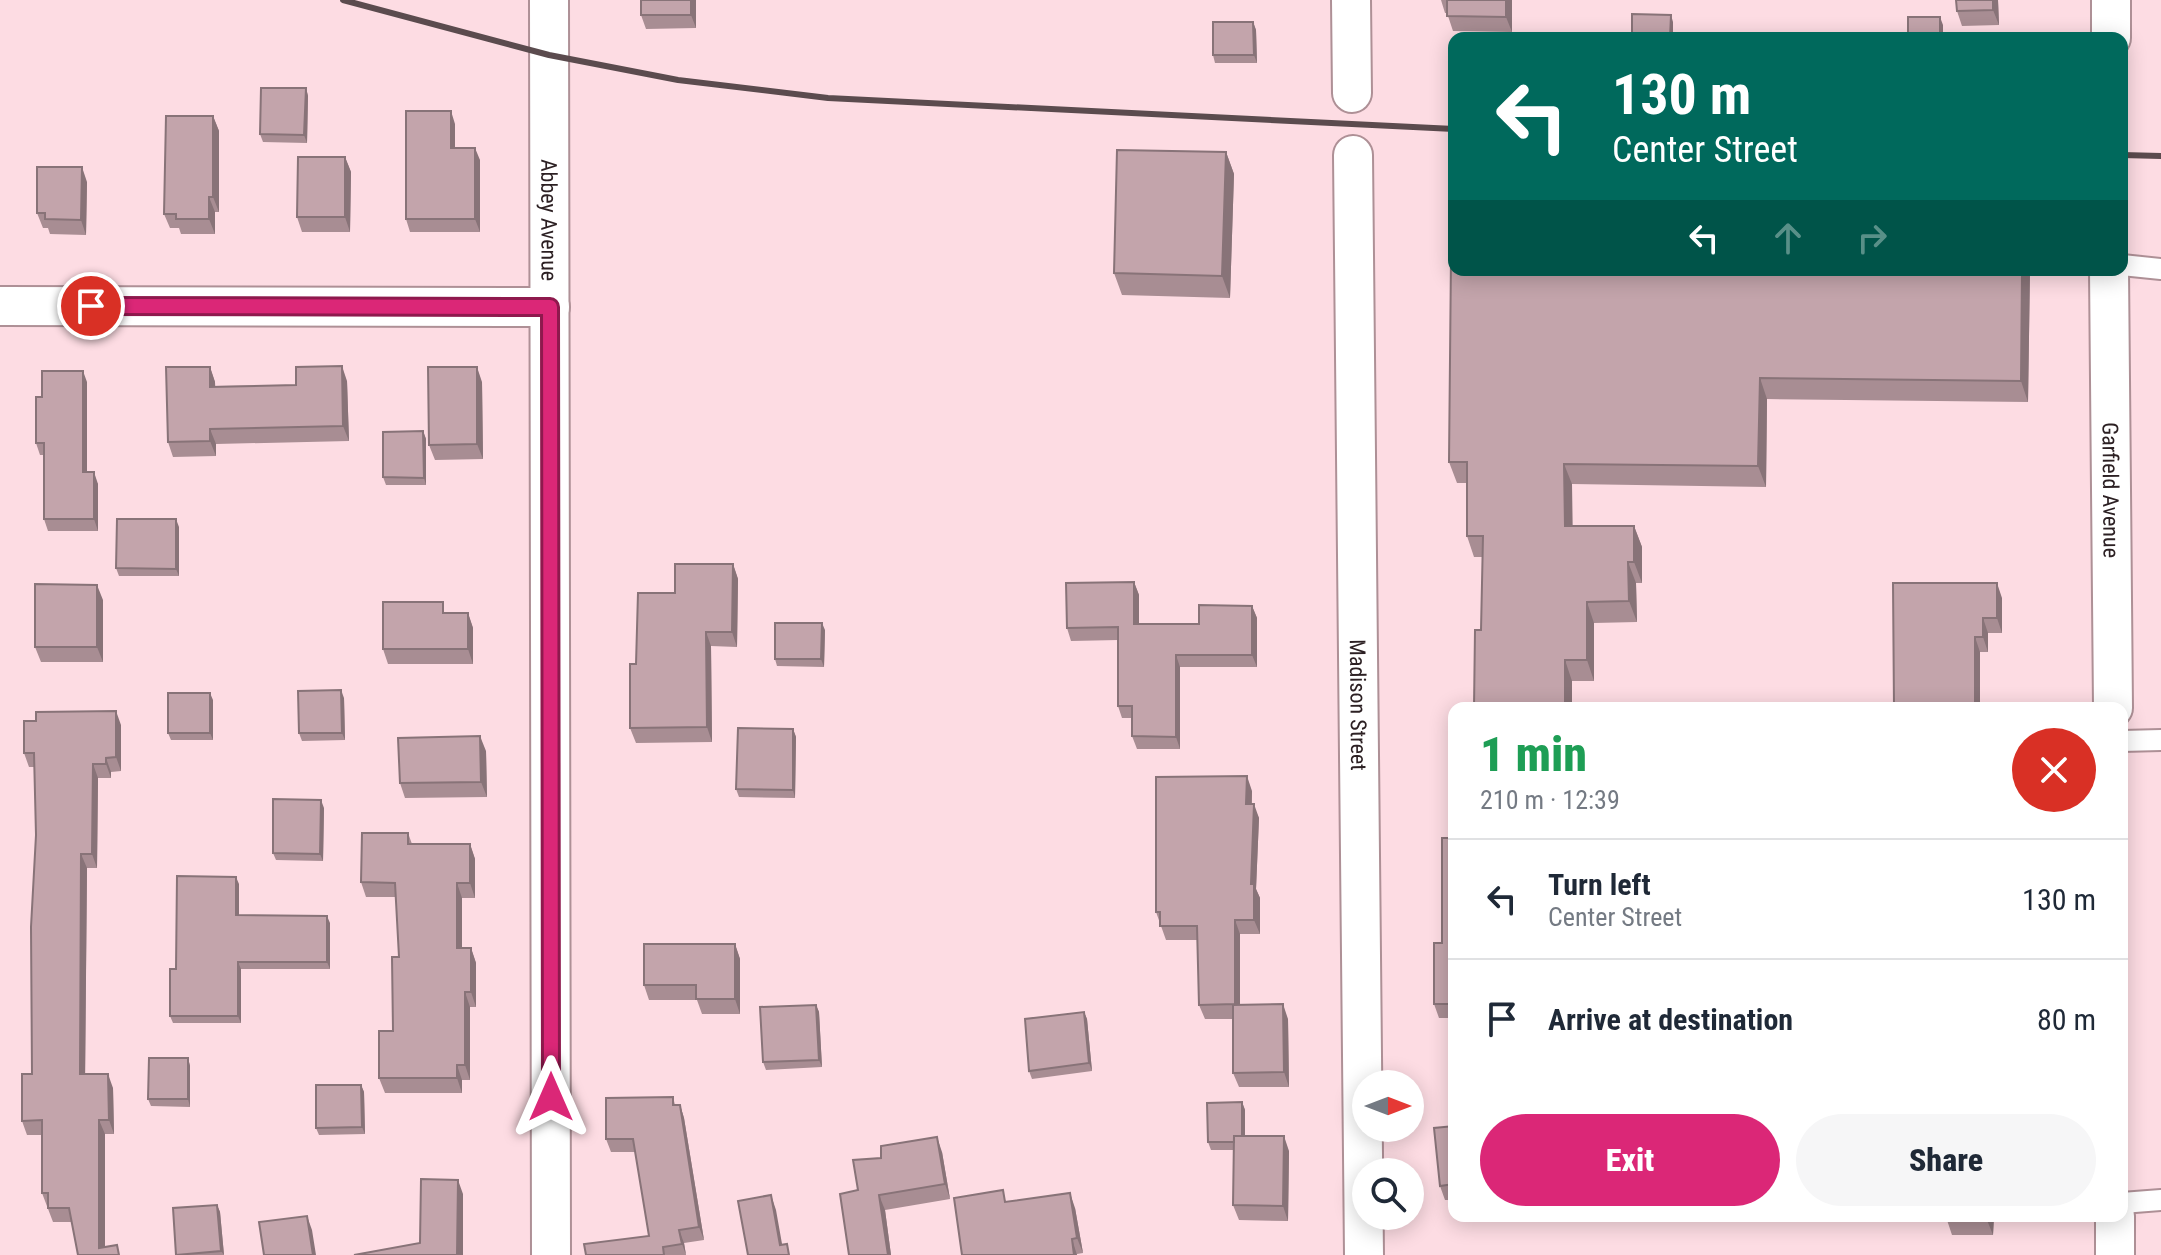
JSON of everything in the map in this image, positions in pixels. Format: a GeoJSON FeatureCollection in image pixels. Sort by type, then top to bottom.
{"type":"FeatureCollection","features":[{"type":"Feature","properties":{"kind":"street","name":"Abbey Avenue"},"geometry":{"type":"LineString","coordinates":[[549,0],[551,1255]]}},
{"type":"Feature","properties":{"kind":"street"},"geometry":{"type":"LineString","coordinates":[[1351,0],[1352,93]]}},
{"type":"Feature","properties":{"kind":"street"},"geometry":{"type":"LineString","coordinates":[[2111,0],[2111,32]]}},
{"type":"Feature","properties":{"kind":"street","name":"Madison Street"},"geometry":{"type":"LineString","coordinates":[[1353,155],[1364,1255]]}},
{"type":"Feature","properties":{"kind":"street","name":"Garfield Avenue"},"geometry":{"type":"LineString","coordinates":[[2109,276],[2113,702]]}},
{"type":"Feature","properties":{"kind":"street"},"geometry":{"type":"LineString","coordinates":[[0,306],[550,307]]}},
{"type":"Feature","properties":{"kind":"street"},"geometry":{"type":"LineString","coordinates":[[2115,1222],[2115,1255]]}},
{"type":"Feature","properties":{"kind":"lane"},"geometry":{"type":"LineString","coordinates":[[2128,266],[2161,269]]}},
{"type":"Feature","properties":{"kind":"lane"},"geometry":{"type":"LineString","coordinates":[[2128,741],[2161,740]]}},
{"type":"Feature","properties":{"kind":"lane"},"geometry":{"type":"LineString","coordinates":[[2128,1203],[2161,1200]]}},
{"type":"Feature","properties":{"kind":"building"},"geometry":{"type":"Polygon","coordinates":[[[641,0],[691,0],[691,15],[641,15],[641,0]]]}},
{"type":"Feature","properties":{"kind":"building"},"geometry":{"type":"Polygon","coordinates":[[[1447,0],[1506,0],[1506,17],[1447,16],[1447,0]]]}},
{"type":"Feature","properties":{"kind":"building"},"geometry":{"type":"Polygon","coordinates":[[[1956,0],[1993,0],[1993,10],[1957,11],[1956,0]]]}},
{"type":"Feature","properties":{"kind":"building"},"geometry":{"type":"Polygon","coordinates":[[[1632,14],[1671,15],[1670,32],[1632,32],[1632,14]]]}},
{"type":"Feature","properties":{"kind":"building"},"geometry":{"type":"Polygon","coordinates":[[[1908,17],[1940,17],[1940,32],[1908,32],[1908,17]]]}},
{"type":"Feature","properties":{"kind":"building"},"geometry":{"type":"Polygon","coordinates":[[[1213,22],[1253,22],[1254,55],[1213,55],[1213,22]]]}},
{"type":"Feature","properties":{"kind":"building"},"geometry":{"type":"Polygon","coordinates":[[[261,88],[306,88],[304,135],[260,134],[261,88]]]}},
{"type":"Feature","properties":{"kind":"building"},"geometry":{"type":"Polygon","coordinates":[[[406,111],[451,111],[451,148],[475,148],[475,219],[406,219],[406,111]]]}},
{"type":"Feature","properties":{"kind":"building"},"geometry":{"type":"Polygon","coordinates":[[[166,116],[213,116],[213,197],[209,197],[209,219],[176,219],[176,214],[164,214],[166,116]]]}},
{"type":"Feature","properties":{"kind":"building"},"geometry":{"type":"Polygon","coordinates":[[[1117,150],[1226,152],[1222,276],[1114,273],[1117,150]]]}},
{"type":"Feature","properties":{"kind":"building"},"geometry":{"type":"Polygon","coordinates":[[[298,157],[345,157],[345,217],[297,217],[298,157]]]}},
{"type":"Feature","properties":{"kind":"building"},"geometry":{"type":"Polygon","coordinates":[[[37,167],[82,167],[81,220],[45,219],[45,213],[37,213],[37,167]]]}},
{"type":"Feature","properties":{"kind":"building"},"geometry":{"type":"Polygon","coordinates":[[[1451,276],[2022,276],[2021,381],[1760,378],[1758,466],[1564,464],[1565,526],[1634,526],[1634,562],[1628,562],[1629,601],[1587,602],[1587,660],[1565,660],[1565,702],[1474,702],[1475,630],[1481,630],[1483,536],[1467,536],[1467,462],[1449,462],[1451,276]]]}},
{"type":"Feature","properties":{"kind":"building"},"geometry":{"type":"Polygon","coordinates":[[[342,366],[343,426],[210,429],[210,441],[168,442],[166,367],[210,367],[210,387],[296,385],[296,367],[342,366]]]}},
{"type":"Feature","properties":{"kind":"building"},"geometry":{"type":"Polygon","coordinates":[[[428,367],[477,367],[477,444],[429,445],[428,367]]]}},
{"type":"Feature","properties":{"kind":"building"},"geometry":{"type":"Polygon","coordinates":[[[42,371],[83,371],[83,472],[94,472],[94,519],[44,519],[44,443],[36,443],[36,397],[42,397],[42,371]]]}},
{"type":"Feature","properties":{"kind":"building"},"geometry":{"type":"Polygon","coordinates":[[[423,431],[424,478],[383,477],[383,432],[423,431]]]}},
{"type":"Feature","properties":{"kind":"building"},"geometry":{"type":"Polygon","coordinates":[[[117,519],[176,519],[176,569],[116,568],[117,519]]]}},
{"type":"Feature","properties":{"kind":"building"},"geometry":{"type":"Polygon","coordinates":[[[675,564],[733,564],[732,632],[706,632],[707,727],[630,728],[630,664],[636,664],[638,593],[675,593],[675,564]]]}},
{"type":"Feature","properties":{"kind":"building"},"geometry":{"type":"Polygon","coordinates":[[[1134,582],[1134,624],[1199,624],[1199,605],[1252,606],[1252,655],[1176,655],[1176,737],[1132,736],[1132,706],[1118,706],[1118,627],[1067,628],[1066,583],[1134,582]]]}},
{"type":"Feature","properties":{"kind":"building"},"geometry":{"type":"Polygon","coordinates":[[[1893,583],[1997,583],[1997,618],[1983,618],[1983,637],[1975,637],[1975,702],[1894,702],[1893,583]]]}},
{"type":"Feature","properties":{"kind":"building"},"geometry":{"type":"Polygon","coordinates":[[[35,584],[97,585],[97,647],[35,647],[35,584]]]}},
{"type":"Feature","properties":{"kind":"building"},"geometry":{"type":"Polygon","coordinates":[[[383,602],[443,602],[443,613],[468,613],[468,649],[383,649],[383,602]]]}},
{"type":"Feature","properties":{"kind":"building"},"geometry":{"type":"Polygon","coordinates":[[[775,623],[822,623],[821,659],[775,659],[775,623]]]}},
{"type":"Feature","properties":{"kind":"building"},"geometry":{"type":"Polygon","coordinates":[[[341,690],[342,733],[299,733],[298,691],[341,690]]]}},
{"type":"Feature","properties":{"kind":"building"},"geometry":{"type":"Polygon","coordinates":[[[168,693],[210,693],[210,733],[168,733],[168,693]]]}},
{"type":"Feature","properties":{"kind":"building"},"geometry":{"type":"Polygon","coordinates":[[[116,711],[116,757],[106,758],[106,764],[93,764],[92,854],[81,854],[80,1074],[108,1074],[109,1120],[99,1120],[99,1248],[117,1245],[119,1255],[78,1255],[69,1208],[48,1208],[48,1193],[42,1193],[42,1120],[22,1121],[22,1074],[32,1074],[31,927],[36,835],[34,753],[24,753],[24,721],[36,721],[36,712],[116,711]]]}},
{"type":"Feature","properties":{"kind":"building"},"geometry":{"type":"Polygon","coordinates":[[[738,728],[793,729],[793,790],[736,789],[738,728]]]}},
{"type":"Feature","properties":{"kind":"building"},"geometry":{"type":"Polygon","coordinates":[[[480,736],[481,782],[400,783],[398,738],[480,736]]]}},
{"type":"Feature","properties":{"kind":"building"},"geometry":{"type":"Polygon","coordinates":[[[1247,776],[1246,804],[1254,804],[1251,884],[1254,884],[1254,920],[1235,920],[1235,1004],[1199,1005],[1197,926],[1160,926],[1160,912],[1156,912],[1156,777],[1247,776]]]}},
{"type":"Feature","properties":{"kind":"building"},"geometry":{"type":"Polygon","coordinates":[[[273,799],[321,800],[320,854],[273,853],[273,799]]]}},
{"type":"Feature","properties":{"kind":"building"},"geometry":{"type":"Polygon","coordinates":[[[362,833],[408,833],[408,844],[470,844],[470,883],[457,883],[457,948],[471,948],[471,992],[465,992],[465,1065],[457,1065],[457,1078],[379,1078],[379,1031],[393,1031],[392,957],[399,957],[395,883],[361,882],[362,833]]]}},
{"type":"Feature","properties":{"kind":"building"},"geometry":{"type":"Polygon","coordinates":[[[1442,838],[1448,838],[1448,1004],[1434,1004],[1434,943],[1442,943],[1442,838]]]}},
{"type":"Feature","properties":{"kind":"building"},"geometry":{"type":"Polygon","coordinates":[[[177,876],[236,877],[236,915],[327,916],[327,962],[238,962],[238,1016],[170,1016],[170,969],[176,969],[177,876]]]}},
{"type":"Feature","properties":{"kind":"building"},"geometry":{"type":"Polygon","coordinates":[[[644,944],[735,944],[735,999],[696,999],[696,985],[644,985],[644,944]]]}},
{"type":"Feature","properties":{"kind":"building"},"geometry":{"type":"Polygon","coordinates":[[[1283,1004],[1284,1072],[1233,1073],[1233,1005],[1283,1004]]]}},
{"type":"Feature","properties":{"kind":"building"},"geometry":{"type":"Polygon","coordinates":[[[816,1005],[819,1060],[763,1062],[760,1007],[816,1005]]]}},
{"type":"Feature","properties":{"kind":"building"},"geometry":{"type":"Polygon","coordinates":[[[1084,1012],[1089,1063],[1029,1071],[1025,1019],[1084,1012]]]}},
{"type":"Feature","properties":{"kind":"building"},"geometry":{"type":"Polygon","coordinates":[[[149,1058],[188,1058],[188,1099],[148,1099],[149,1058]]]}},
{"type":"Feature","properties":{"kind":"building"},"geometry":{"type":"Polygon","coordinates":[[[316,1085],[361,1085],[362,1127],[316,1128],[316,1085]]]}},
{"type":"Feature","properties":{"kind":"building"},"geometry":{"type":"Polygon","coordinates":[[[673,1097],[673,1105],[680,1105],[699,1227],[679,1230],[682,1244],[663,1247],[664,1255],[586,1255],[584,1244],[649,1236],[633,1139],[606,1139],[606,1098],[673,1097]]]}},
{"type":"Feature","properties":{"kind":"building"},"geometry":{"type":"Polygon","coordinates":[[[1242,1102],[1242,1136],[1234,1136],[1234,1142],[1208,1142],[1207,1103],[1242,1102]]]}},
{"type":"Feature","properties":{"kind":"building"},"geometry":{"type":"Polygon","coordinates":[[[1448,1127],[1448,1185],[1440,1186],[1434,1128],[1448,1127]]]}},
{"type":"Feature","properties":{"kind":"building"},"geometry":{"type":"Polygon","coordinates":[[[1234,1136],[1284,1136],[1283,1206],[1233,1205],[1234,1136]]]}},
{"type":"Feature","properties":{"kind":"building"},"geometry":{"type":"Polygon","coordinates":[[[937,1137],[945,1184],[879,1195],[888,1255],[849,1255],[840,1194],[858,1190],[853,1160],[881,1158],[881,1146],[937,1137]]]}},
{"type":"Feature","properties":{"kind":"building"},"geometry":{"type":"Polygon","coordinates":[[[421,1179],[458,1180],[457,1255],[354,1255],[420,1243],[421,1179]]]}},
{"type":"Feature","properties":{"kind":"building"},"geometry":{"type":"Polygon","coordinates":[[[1003,1190],[1005,1202],[1070,1193],[1077,1238],[1072,1239],[1074,1255],[962,1255],[954,1198],[1003,1190]]]}},
{"type":"Feature","properties":{"kind":"building"},"geometry":{"type":"Polygon","coordinates":[[[771,1195],[780,1245],[787,1244],[789,1255],[748,1255],[738,1201],[771,1195]]]}},
{"type":"Feature","properties":{"kind":"building"},"geometry":{"type":"Polygon","coordinates":[[[217,1205],[221,1251],[176,1255],[173,1208],[217,1205]]]}},
{"type":"Feature","properties":{"kind":"building"},"geometry":{"type":"Polygon","coordinates":[[[307,1216],[313,1255],[264,1255],[259,1222],[307,1216]]]}},
{"type":"Feature","properties":{"kind":"railway"},"geometry":{"type":"LineString","coordinates":[[343,0],[549,55],[678,80],[828,98],[1448,129]]}},
{"type":"Feature","properties":{"kind":"railway"},"geometry":{"type":"LineString","coordinates":[[2128,155],[2161,156]]}},
{"type":"Feature","properties":{"kind":"route"},"geometry":{"type":"LineString","coordinates":[[91,306],[550,307],[551,1097]]}}]}
